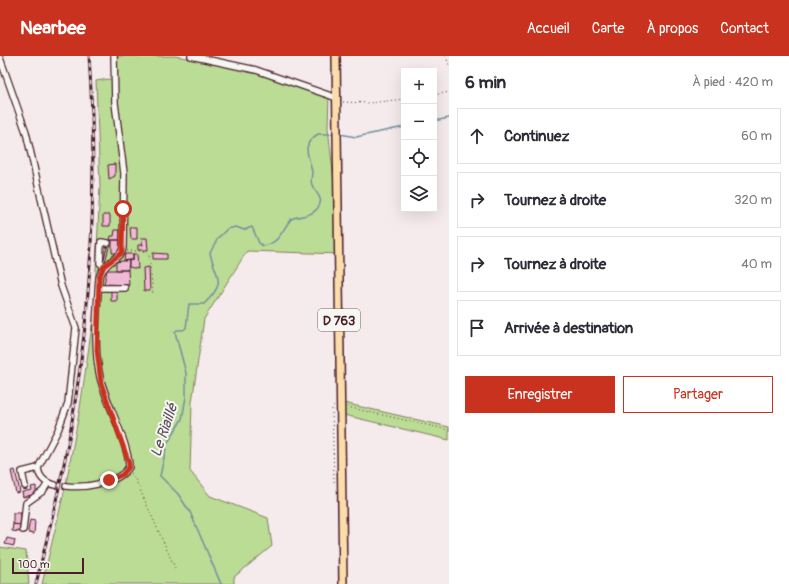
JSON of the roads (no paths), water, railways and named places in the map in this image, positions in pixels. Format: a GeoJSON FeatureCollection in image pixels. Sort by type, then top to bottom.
{"type":"FeatureCollection","features":[{"type":"Feature","properties":{"kind":"main road","name":"D 763"},"geometry":{"type":"LineString","coordinates":[[336,56],[343,584]]}},
{"type":"Feature","properties":{"kind":"street"},"geometry":{"type":"LineString","coordinates":[[66,486],[90,484],[109,480],[122,475],[128,470],[129,463],[100,376],[97,350],[99,278],[104,266],[119,256],[123,251],[124,173],[115,103],[114,56]]}},
{"type":"Feature","properties":{"kind":"street"},"geometry":{"type":"LineString","coordinates":[[191,56],[261,72],[337,100]]}},
{"type":"Feature","properties":{"kind":"street"},"geometry":{"type":"LineString","coordinates":[[0,58],[26,132],[61,286],[76,328],[68,403],[58,430],[38,468],[40,476],[48,483],[55,485]]}},
{"type":"Feature","properties":{"kind":"street"},"geometry":{"type":"LineString","coordinates":[[104,266],[100,262],[101,242],[108,243]]}},
{"type":"Feature","properties":{"kind":"street"},"geometry":{"type":"LineString","coordinates":[[99,288],[125,288]]}},
{"type":"Feature","properties":{"kind":"street"},"geometry":{"type":"LineString","coordinates":[[25,486],[22,472],[38,468]]}},
{"type":"Feature","properties":{"kind":"street"},"geometry":{"type":"LineString","coordinates":[[23,530],[26,503],[43,491],[48,483]]}},
{"type":"Feature","properties":{"kind":"waterway","name":"Le Riaillé"},"geometry":{"type":"LineString","coordinates":[[437,120],[449,118]]}},
{"type":"Feature","properties":{"kind":"waterway","name":"Le Riaillé"},"geometry":{"type":"LineString","coordinates":[[340,134],[356,137],[401,128]]}},
{"type":"Feature","properties":{"kind":"waterway","name":"Le Riaillé"},"geometry":{"type":"LineString","coordinates":[[221,584],[190,512],[178,494],[160,476],[167,444],[182,419],[186,397],[186,373],[175,332],[186,328],[189,304],[204,304],[216,290],[218,279],[210,253],[218,238],[227,229],[236,227],[244,230],[252,227],[259,243],[263,246],[277,239],[291,219],[308,215],[317,209],[320,199],[311,183],[312,172],[307,147],[312,138],[318,134],[333,134]]}},
{"type":"Feature","properties":{"kind":"railway"},"geometry":{"type":"LineString","coordinates":[[36,584],[66,453],[74,409],[85,321],[92,233],[93,189],[93,144],[89,56]]}}]}
